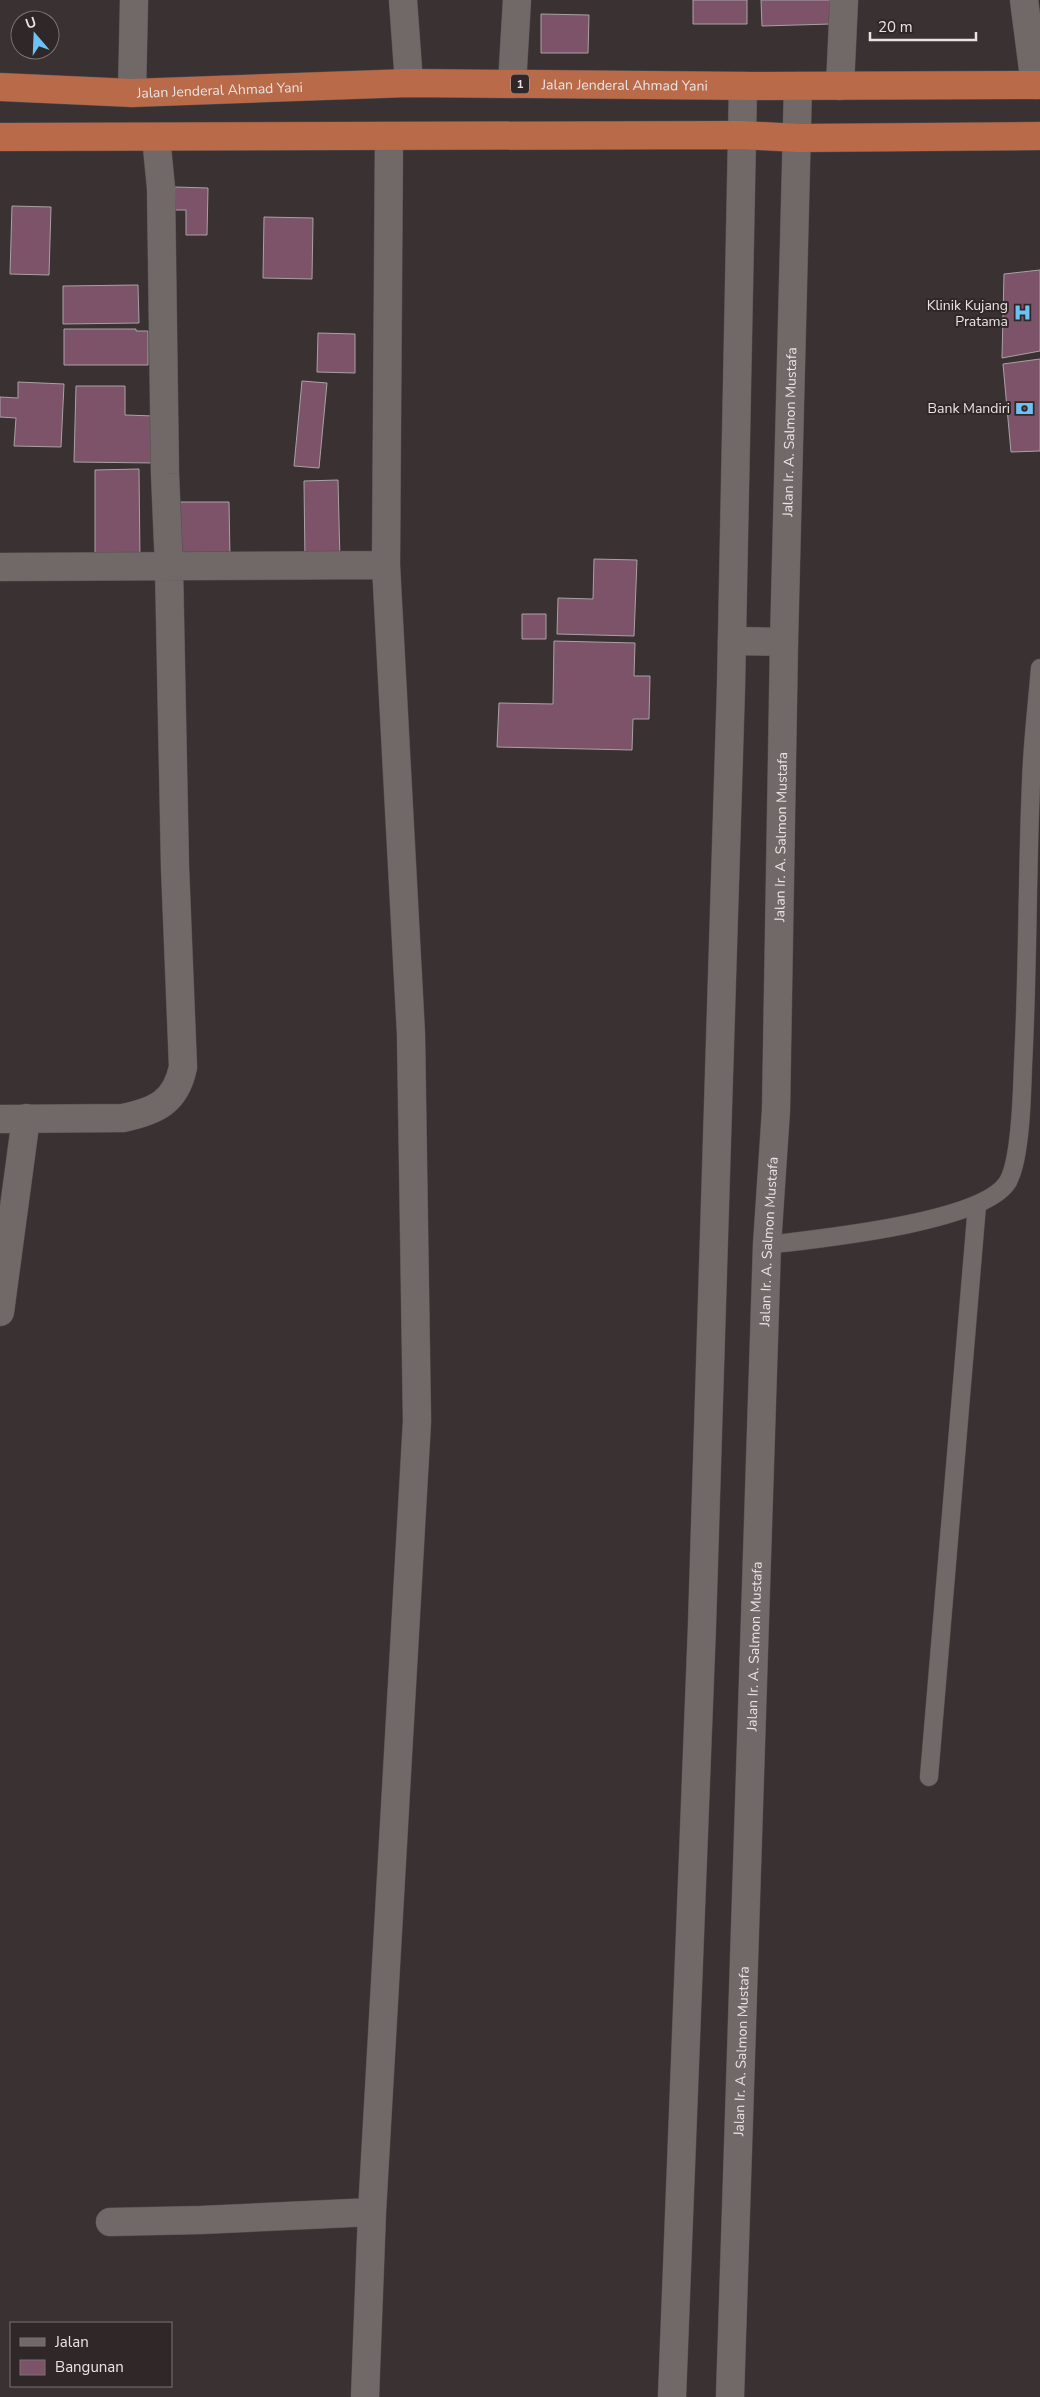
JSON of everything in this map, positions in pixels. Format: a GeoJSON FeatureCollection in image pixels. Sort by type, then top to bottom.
{"type":"FeatureCollection","features":[{"type":"Feature","properties":{"kind":"highway","name":"Jalan Jenderal Ahmad Yani"},"geometry":{"type":"LineString","coordinates":[[0,87],[132,93],[409,83],[743,86],[1038,85]]}},
{"type":"Feature","properties":{"kind":"highway"},"geometry":{"type":"LineString","coordinates":[[0,137],[741,135],[798,138],[1040,136]]}},
{"type":"Feature","properties":{"kind":"street"},"geometry":{"type":"LineString","coordinates":[[132,93],[134,0]]}},
{"type":"Feature","properties":{"kind":"street"},"geometry":{"type":"LineString","coordinates":[[403,0],[409,83]]}},
{"type":"Feature","properties":{"kind":"street"},"geometry":{"type":"LineString","coordinates":[[512,84],[517,0]]}},
{"type":"Feature","properties":{"kind":"street"},"geometry":{"type":"LineString","coordinates":[[840,86],[844,0]]}},
{"type":"Feature","properties":{"kind":"street"},"geometry":{"type":"LineString","coordinates":[[1024,0],[1038,85]]}},
{"type":"Feature","properties":{"kind":"street"},"geometry":{"type":"LineString","coordinates":[[672,2397],[702,1615],[732,642],[743,86]]}},
{"type":"Feature","properties":{"kind":"street","name":"Jalan Ir. A. Salmon Mustafa"},"geometry":{"type":"LineString","coordinates":[[730,2397],[767,1245],[776,1110],[784,642],[798,86]]}},
{"type":"Feature","properties":{"kind":"street"},"geometry":{"type":"LineString","coordinates":[[364,2397],[372,2212],[417,1421],[411,1034],[386,564],[389,136]]}},
{"type":"Feature","properties":{"kind":"street"},"geometry":{"type":"LineString","coordinates":[[0,1312],[13,1119],[123,1118],[143,1114],[168,1099],[180,1084],[183,1048],[175,868],[169,567],[164,464],[161,188],[156,137]]}},
{"type":"Feature","properties":{"kind":"street"},"geometry":{"type":"LineString","coordinates":[[0,567],[386,564]]}},
{"type":"Feature","properties":{"kind":"street"},"geometry":{"type":"LineString","coordinates":[[732,642],[784,642]]}},
{"type":"Feature","properties":{"kind":"street"},"geometry":{"type":"LineString","coordinates":[[110,2222],[372,2212]]}},
{"type":"Feature","properties":{"kind":"lane"},"geometry":{"type":"LineString","coordinates":[[767,1245],[878,1230],[977,1205],[991,1197],[1007,1183],[1015,1157],[1022,1107],[1031,782],[1040,668]]}},
{"type":"Feature","properties":{"kind":"lane"},"geometry":{"type":"LineString","coordinates":[[929,1777],[977,1205]]}},
{"type":"Feature","properties":{"kind":"building"},"geometry":{"type":"Polygon","coordinates":[[[693,0],[747,0],[747,24],[693,24],[693,0]]]}},
{"type":"Feature","properties":{"kind":"building"},"geometry":{"type":"Polygon","coordinates":[[[761,0],[830,0],[831,24],[762,26],[761,0]]]}},
{"type":"Feature","properties":{"kind":"building"},"geometry":{"type":"Polygon","coordinates":[[[541,14],[589,15],[588,53],[541,53],[541,14]]]}},
{"type":"Feature","properties":{"kind":"building"},"geometry":{"type":"Polygon","coordinates":[[[175,187],[208,188],[207,235],[186,235],[186,210],[175,210],[175,187]]]}},
{"type":"Feature","properties":{"kind":"building"},"geometry":{"type":"Polygon","coordinates":[[[12,206],[51,207],[49,275],[10,274],[12,206]]]}},
{"type":"Feature","properties":{"kind":"building"},"geometry":{"type":"Polygon","coordinates":[[[264,217],[313,218],[312,279],[263,278],[264,217]]]}},
{"type":"Feature","properties":{"kind":"building","name":"Klinik Kujang Pratama"},"geometry":{"type":"Polygon","coordinates":[[[1040,270],[1040,351],[1002,358],[1004,274],[1040,270]]]}},
{"type":"Feature","properties":{"kind":"building"},"geometry":{"type":"Polygon","coordinates":[[[138,285],[139,323],[63,324],[63,286],[138,285]]]}},
{"type":"Feature","properties":{"kind":"building"},"geometry":{"type":"Polygon","coordinates":[[[64,329],[136,329],[136,331],[148,331],[148,365],[64,365],[64,329]]]}},
{"type":"Feature","properties":{"kind":"building"},"geometry":{"type":"Polygon","coordinates":[[[318,333],[355,334],[355,373],[317,372],[318,333]]]}},
{"type":"Feature","properties":{"kind":"building","name":"Bank Mandiri"},"geometry":{"type":"Polygon","coordinates":[[[1040,359],[1040,451],[1011,452],[1003,364],[1040,359]]]}},
{"type":"Feature","properties":{"kind":"building"},"geometry":{"type":"Polygon","coordinates":[[[302,381],[327,383],[319,468],[294,466],[302,381]]]}},
{"type":"Feature","properties":{"kind":"building"},"geometry":{"type":"Polygon","coordinates":[[[18,382],[64,384],[61,447],[14,446],[16,418],[0,417],[0,397],[18,398],[18,382]]]}},
{"type":"Feature","properties":{"kind":"building"},"geometry":{"type":"Polygon","coordinates":[[[76,386],[125,386],[125,415],[155,416],[154,463],[74,462],[76,386]]]}},
{"type":"Feature","properties":{"kind":"building"},"geometry":{"type":"Polygon","coordinates":[[[139,469],[140,562],[95,562],[95,470],[139,469]]]}},
{"type":"Feature","properties":{"kind":"building"},"geometry":{"type":"Polygon","coordinates":[[[338,480],[340,561],[305,562],[304,481],[338,480]]]}},
{"type":"Feature","properties":{"kind":"building"},"geometry":{"type":"Polygon","coordinates":[[[179,502],[229,502],[230,558],[180,558],[179,502]]]}},
{"type":"Feature","properties":{"kind":"building"},"geometry":{"type":"Polygon","coordinates":[[[594,559],[637,560],[634,636],[557,634],[558,598],[593,599],[594,559]]]}},
{"type":"Feature","properties":{"kind":"building"},"geometry":{"type":"Polygon","coordinates":[[[522,614],[546,614],[546,639],[522,639],[522,614]]]}},
{"type":"Feature","properties":{"kind":"building"},"geometry":{"type":"Polygon","coordinates":[[[554,641],[635,643],[634,676],[650,676],[649,719],[633,719],[632,750],[497,747],[499,703],[553,704],[554,641]]]}},
{"type":"Feature","properties":{"kind":"place","name":"Klinik Kujang Pratama"},"geometry":{"type":"Point","coordinates":[1022,313]}},
{"type":"Feature","properties":{"kind":"place","name":"Bank Mandiri"},"geometry":{"type":"Point","coordinates":[1024,408]}}]}
